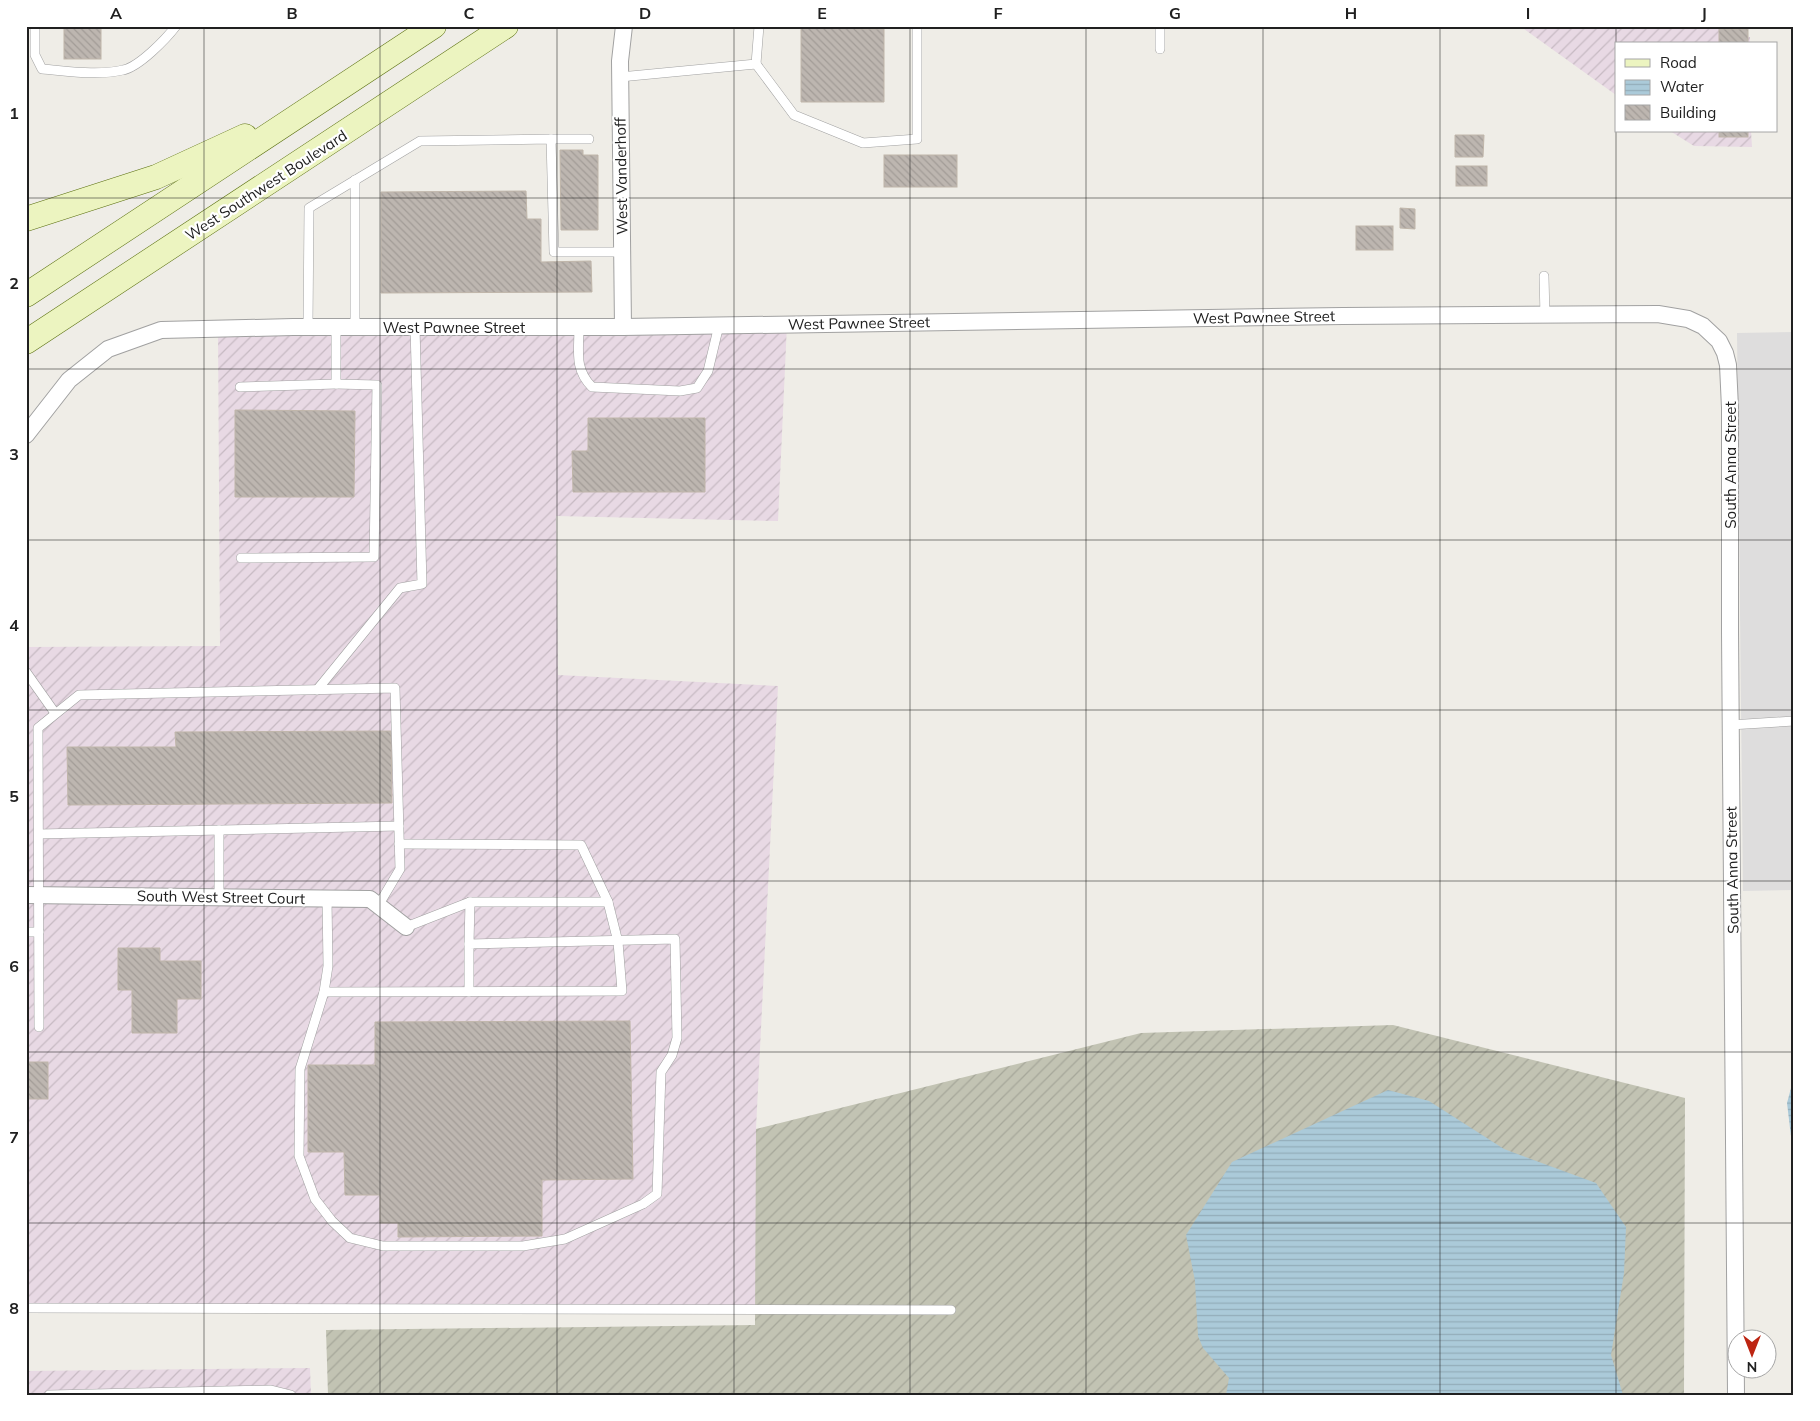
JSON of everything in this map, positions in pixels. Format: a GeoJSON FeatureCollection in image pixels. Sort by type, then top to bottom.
{"type":"FeatureCollection","features":[{"type":"Feature","properties":{"kind":"main road"},"geometry":{"type":"LineString","coordinates":[[26,295],[434,26]]}},
{"type":"Feature","properties":{"kind":"main road","name":"West Southwest Boulevard"},"geometry":{"type":"LineString","coordinates":[[26,342],[506,26]]}},
{"type":"Feature","properties":{"kind":"main road"},"geometry":{"type":"LineString","coordinates":[[26,220],[156,177],[317,103]]}},
{"type":"Feature","properties":{"kind":"street","name":"West Vanderhoff"},"geometry":{"type":"LineString","coordinates":[[623,327],[620,48],[624,26]]}},
{"type":"Feature","properties":{"kind":"street","name":"West Pawnee Street"},"geometry":{"type":"LineString","coordinates":[[26,435],[69,380],[108,349],[161,330],[308,327],[623,327],[1343,316],[1545,317],[1658,314],[1688,318],[1703,326],[1722,346]]}},
{"type":"Feature","properties":{"kind":"street","name":"South Anna Street"},"geometry":{"type":"LineString","coordinates":[[1722,346],[1728,364],[1730,408],[1730,725],[1736,1395]]}},
{"type":"Feature","properties":{"kind":"street","name":"South West Street Court"},"geometry":{"type":"LineString","coordinates":[[32,895],[370,899],[406,927]]}},
{"type":"Feature","properties":{"kind":"lane"},"geometry":{"type":"LineString","coordinates":[[35,26],[35,55],[42,69],[90,73],[125,70],[160,46],[176,26]]}},
{"type":"Feature","properties":{"kind":"lane"},"geometry":{"type":"LineString","coordinates":[[759,26],[756,64],[794,114],[863,142],[917,139],[917,26]]}},
{"type":"Feature","properties":{"kind":"lane"},"geometry":{"type":"LineString","coordinates":[[1160,26],[1160,49]]}},
{"type":"Feature","properties":{"kind":"lane"},"geometry":{"type":"LineString","coordinates":[[620,77],[756,64]]}},
{"type":"Feature","properties":{"kind":"lane"},"geometry":{"type":"LineString","coordinates":[[552,139],[554,252],[622,252]]}},
{"type":"Feature","properties":{"kind":"lane"},"geometry":{"type":"LineString","coordinates":[[308,327],[310,208],[420,141],[589,139]]}},
{"type":"Feature","properties":{"kind":"lane"},"geometry":{"type":"LineString","coordinates":[[355,180],[355,327]]}},
{"type":"Feature","properties":{"kind":"lane"},"geometry":{"type":"LineString","coordinates":[[1544,276],[1545,317]]}},
{"type":"Feature","properties":{"kind":"lane"},"geometry":{"type":"LineString","coordinates":[[579,327],[578,363],[583,378],[592,387],[680,391],[697,388],[708,371],[719,325]]}},
{"type":"Feature","properties":{"kind":"lane"},"geometry":{"type":"LineString","coordinates":[[336,327],[336,384]]}},
{"type":"Feature","properties":{"kind":"lane"},"geometry":{"type":"LineString","coordinates":[[316,690],[400,588],[422,584],[416,327]]}},
{"type":"Feature","properties":{"kind":"lane"},"geometry":{"type":"LineString","coordinates":[[240,387],[336,384],[377,385],[374,557],[241,558]]}},
{"type":"Feature","properties":{"kind":"lane"},"geometry":{"type":"LineString","coordinates":[[26,672],[54,713]]}},
{"type":"Feature","properties":{"kind":"lane"},"geometry":{"type":"LineString","coordinates":[[39,1027],[39,932],[32,895],[39,834],[38,728],[54,713],[79,695],[395,688],[400,869],[378,906]]}},
{"type":"Feature","properties":{"kind":"lane"},"geometry":{"type":"LineString","coordinates":[[1730,725],[1794,721]]}},
{"type":"Feature","properties":{"kind":"lane"},"geometry":{"type":"LineString","coordinates":[[39,834],[399,826]]}},
{"type":"Feature","properties":{"kind":"lane"},"geometry":{"type":"LineString","coordinates":[[219,830],[219,897]]}},
{"type":"Feature","properties":{"kind":"lane"},"geometry":{"type":"LineString","coordinates":[[324,992],[622,991],[618,942],[608,902],[581,845],[399,844]]}},
{"type":"Feature","properties":{"kind":"lane"},"geometry":{"type":"LineString","coordinates":[[327,898],[328,966],[324,992],[300,1069],[299,1156],[315,1199],[332,1221],[350,1238],[383,1246],[523,1246],[565,1239],[643,1204],[657,1194],[661,1072],[672,1056],[677,1038],[675,939],[618,942],[469,944]]}},
{"type":"Feature","properties":{"kind":"lane"},"geometry":{"type":"LineString","coordinates":[[406,927],[470,902],[608,902]]}},
{"type":"Feature","properties":{"kind":"lane"},"geometry":{"type":"LineString","coordinates":[[469,992],[470,902]]}},
{"type":"Feature","properties":{"kind":"lane"},"geometry":{"type":"LineString","coordinates":[[26,932],[39,932]]}},
{"type":"Feature","properties":{"kind":"lane"},"geometry":{"type":"LineString","coordinates":[[26,1308],[951,1310]]}},
{"type":"Feature","properties":{"kind":"lane"},"geometry":{"type":"LineString","coordinates":[[49,1395],[271,1390],[291,1395]]}},
{"type":"Feature","properties":{"kind":"shaded area"},"geometry":{"type":"Polygon","coordinates":[[[1520,26],[1721,26],[1722,34],[1750,37],[1750,42],[1615,42],[1615,94],[1520,26]]]}},
{"type":"Feature","properties":{"kind":"shaded area"},"geometry":{"type":"Polygon","coordinates":[[[1672,132],[1751,132],[1752,147],[1694,146],[1672,132]]]}},
{"type":"Feature","properties":{"kind":"shaded area"},"geometry":{"type":"Polygon","coordinates":[[[787,324],[778,521],[556,516],[558,675],[778,686],[756,1129],[756,1309],[26,1308],[26,647],[220,646],[218,329],[787,324]]]}},
{"type":"Feature","properties":{"kind":"shaded area"},"geometry":{"type":"Polygon","coordinates":[[[1794,332],[1794,890],[1743,891],[1737,333],[1794,332]]]}},
{"type":"Feature","properties":{"kind":"shaded area"},"geometry":{"type":"Polygon","coordinates":[[[1393,1025],[1685,1098],[1684,1395],[328,1395],[326,1330],[755,1325],[756,1129],[1141,1033],[1393,1025]]]}},
{"type":"Feature","properties":{"kind":"shaded area"},"geometry":{"type":"Polygon","coordinates":[[[310,1368],[311,1395],[26,1395],[26,1371],[310,1368]]]}},
{"type":"Feature","properties":{"kind":"water"},"geometry":{"type":"Polygon","coordinates":[[[1794,1077],[1794,1161],[1787,1103],[1794,1077]]]}},
{"type":"Feature","properties":{"kind":"water"},"geometry":{"type":"Polygon","coordinates":[[[1388,1090],[1429,1101],[1504,1149],[1596,1183],[1626,1227],[1624,1273],[1611,1355],[1623,1395],[1226,1395],[1229,1378],[1203,1348],[1198,1336],[1195,1281],[1186,1235],[1232,1162],[1388,1090]]]}},
{"type":"Feature","properties":{"kind":"building"},"geometry":{"type":"Polygon","coordinates":[[[64,26],[101,26],[101,59],[64,59],[64,26]]]}},
{"type":"Feature","properties":{"kind":"building"},"geometry":{"type":"Polygon","coordinates":[[[801,26],[855,26],[855,29],[884,29],[884,102],[801,102],[801,26]]]}},
{"type":"Feature","properties":{"kind":"building"},"geometry":{"type":"Polygon","coordinates":[[[1719,29],[1748,29],[1748,42],[1719,42],[1719,29]]]}},
{"type":"Feature","properties":{"kind":"building"},"geometry":{"type":"Polygon","coordinates":[[[1719,132],[1748,132],[1748,137],[1719,137],[1719,132]]]}},
{"type":"Feature","properties":{"kind":"building"},"geometry":{"type":"Polygon","coordinates":[[[1455,135],[1484,135],[1483,157],[1455,157],[1455,135]]]}},
{"type":"Feature","properties":{"kind":"building"},"geometry":{"type":"Polygon","coordinates":[[[560,150],[583,150],[583,155],[598,155],[598,230],[561,230],[560,150]]]}},
{"type":"Feature","properties":{"kind":"building"},"geometry":{"type":"Polygon","coordinates":[[[884,155],[957,155],[957,187],[884,187],[884,155]]]}},
{"type":"Feature","properties":{"kind":"building"},"geometry":{"type":"Polygon","coordinates":[[[1456,166],[1487,166],[1487,186],[1456,186],[1456,166]]]}},
{"type":"Feature","properties":{"kind":"building"},"geometry":{"type":"Polygon","coordinates":[[[526,191],[527,219],[541,219],[541,262],[591,261],[592,292],[381,293],[381,192],[526,191]]]}},
{"type":"Feature","properties":{"kind":"building"},"geometry":{"type":"Polygon","coordinates":[[[1400,208],[1415,209],[1415,229],[1400,228],[1400,208]]]}},
{"type":"Feature","properties":{"kind":"building"},"geometry":{"type":"Polygon","coordinates":[[[1356,226],[1393,226],[1393,250],[1356,250],[1356,226]]]}},
{"type":"Feature","properties":{"kind":"building"},"geometry":{"type":"Polygon","coordinates":[[[235,410],[355,411],[354,497],[235,497],[235,410]]]}},
{"type":"Feature","properties":{"kind":"building"},"geometry":{"type":"Polygon","coordinates":[[[588,418],[705,418],[705,492],[573,492],[572,451],[588,451],[588,418]]]}},
{"type":"Feature","properties":{"kind":"building"},"geometry":{"type":"Polygon","coordinates":[[[391,731],[392,803],[68,805],[67,747],[176,747],[175,732],[391,731]]]}},
{"type":"Feature","properties":{"kind":"building"},"geometry":{"type":"Polygon","coordinates":[[[118,948],[160,948],[160,961],[201,961],[201,999],[177,999],[177,1033],[132,1033],[132,990],[118,990],[118,948]]]}},
{"type":"Feature","properties":{"kind":"building"},"geometry":{"type":"Polygon","coordinates":[[[630,1021],[633,1179],[542,1180],[542,1236],[398,1237],[398,1223],[380,1223],[380,1195],[345,1195],[344,1152],[308,1152],[308,1065],[375,1065],[375,1022],[630,1021]]]}},
{"type":"Feature","properties":{"kind":"building"},"geometry":{"type":"Polygon","coordinates":[[[26,1062],[48,1062],[48,1099],[26,1099],[26,1062]]]}}]}
